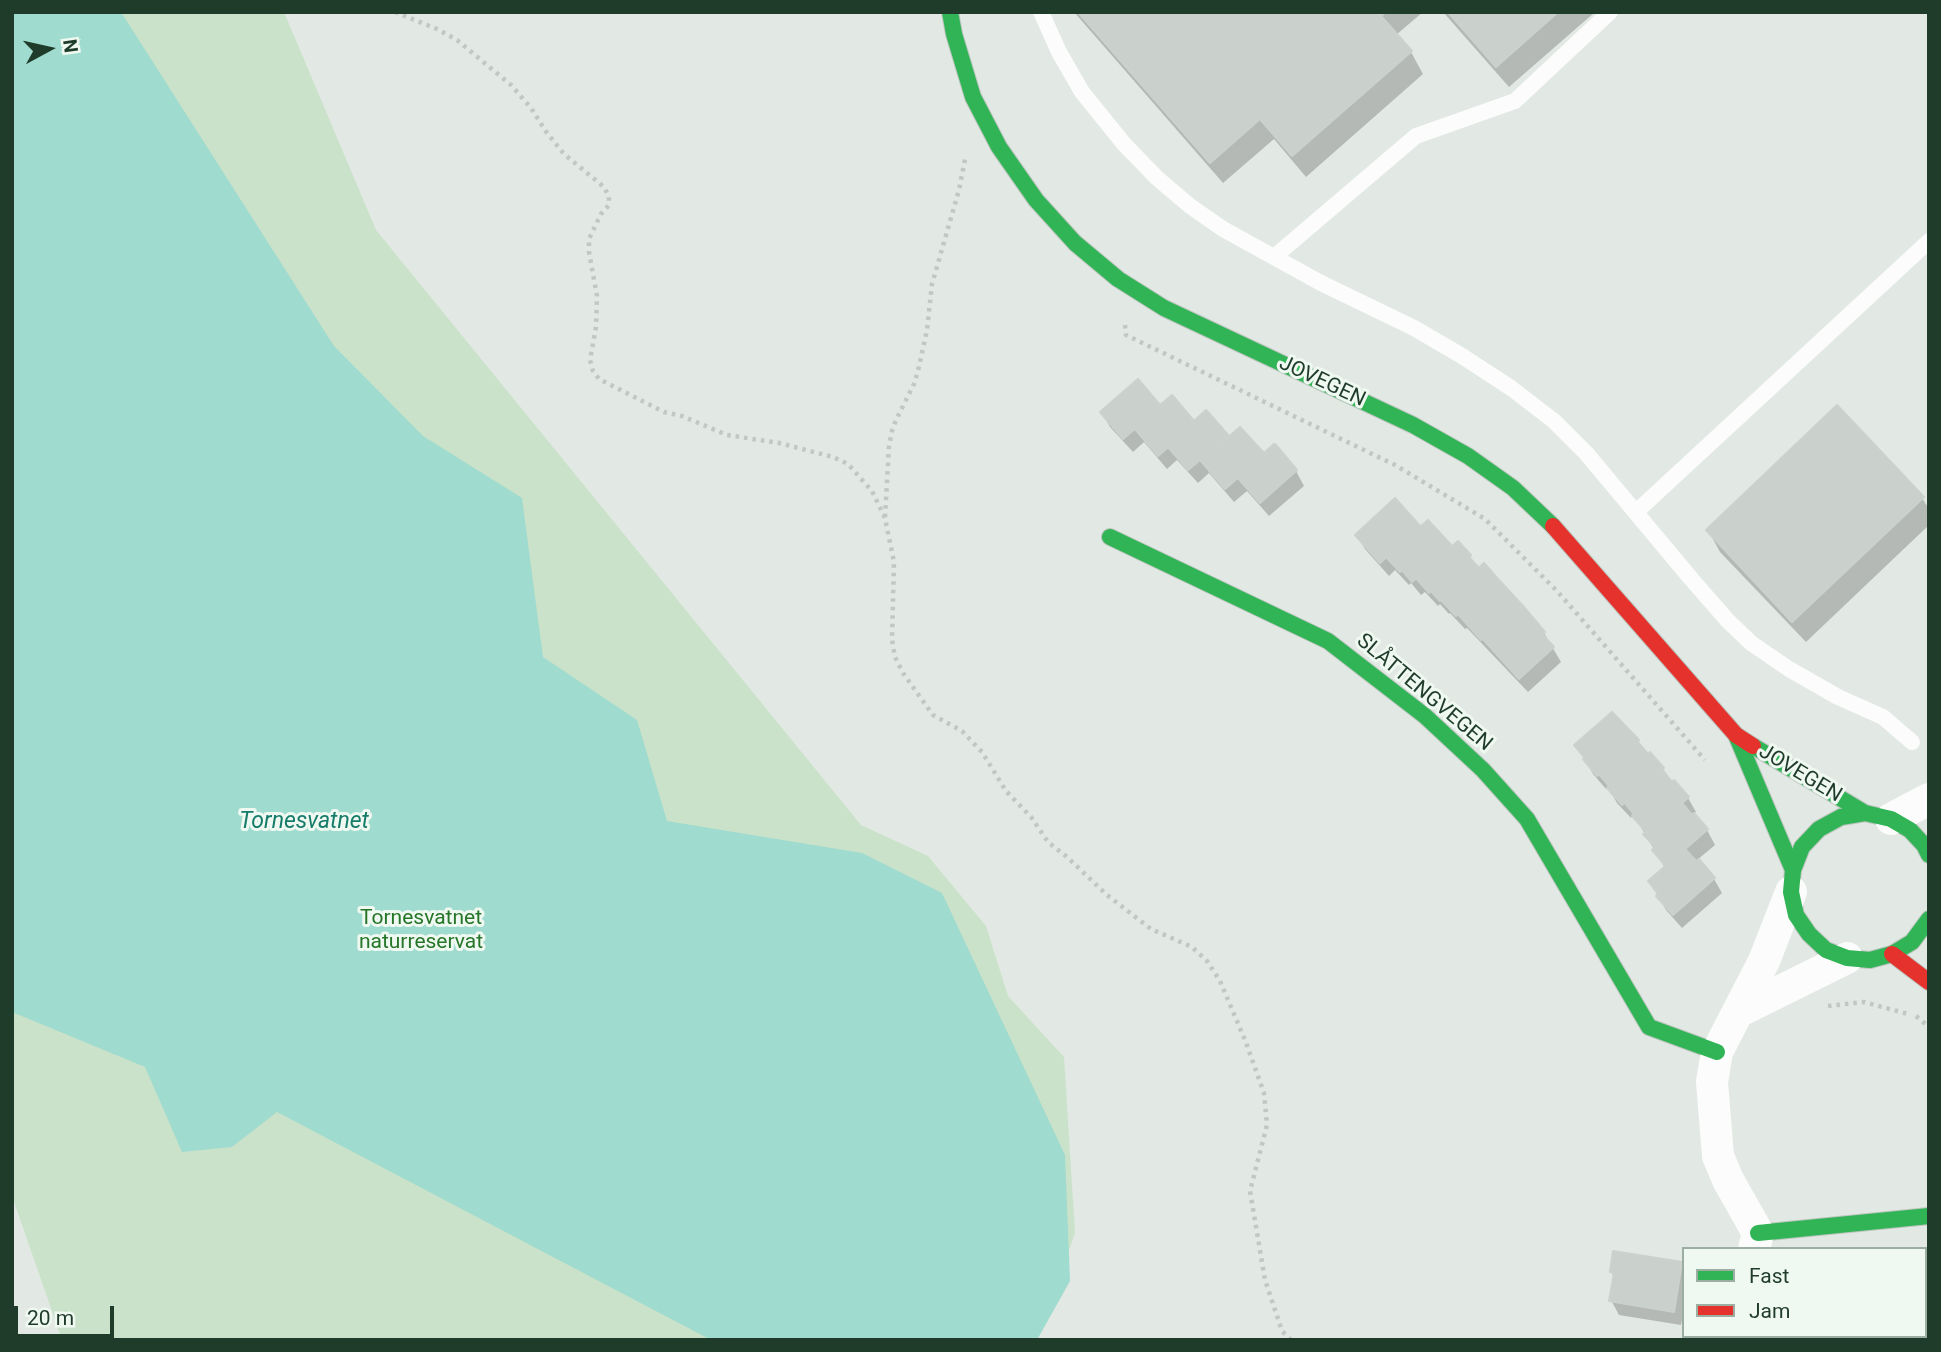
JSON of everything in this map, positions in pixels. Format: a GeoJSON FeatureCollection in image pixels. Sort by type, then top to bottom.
{"type":"FeatureCollection","features":[{"type":"Feature","properties":{"kind":"street","name":"JOVEGEN"},"geometry":{"type":"LineString","coordinates":[[950,12],[973,97],[999,147],[1036,200],[1075,243],[1118,279],[1164,308],[1413,425],[1468,456],[1513,488],[1551,524],[1736,735],[1878,816],[1910,830],[1929,855]]}},
{"type":"Feature","properties":{"kind":"street","name":"SLÅTTENGVEGEN"},"geometry":{"type":"LineString","coordinates":[[1110,537],[1328,641],[1424,716],[1483,770],[1527,819],[1650,1027],[1717,1052]]}},
{"type":"Feature","properties":{"kind":"street","name":"JOVEGEN"},"geometry":{"type":"LineString","coordinates":[[1736,735],[1792,881],[1796,915],[1809,934],[1826,950],[1847,958]]}},
{"type":"Feature","properties":{"kind":"street"},"geometry":{"type":"LineString","coordinates":[[1929,799],[1878,816],[1840,817],[1819,829],[1802,847],[1764,961],[1717,1052],[1712,1082],[1718,1156],[1756,1241],[1929,1216]]}},
{"type":"Feature","properties":{"kind":"street"},"geometry":{"type":"LineString","coordinates":[[1738,1012],[1847,958],[1870,960],[1892,954],[1912,942],[1928,925]]}},
{"type":"Feature","properties":{"kind":"street"},"geometry":{"type":"LineString","coordinates":[[1892,954],[1929,982]]}},
{"type":"Feature","properties":{"kind":"lane"},"geometry":{"type":"LineString","coordinates":[[1041,12],[1059,52],[1082,92],[1124,144],[1157,178],[1223,229],[1414,328],[1511,388],[1554,421],[1586,453],[1728,621],[1751,643],[1818,686],[1883,717],[1912,742]]}},
{"type":"Feature","properties":{"kind":"lane"},"geometry":{"type":"LineString","coordinates":[[1274,257],[1416,136],[1515,101],[1610,12]]}},
{"type":"Feature","properties":{"kind":"lane"},"geometry":{"type":"LineString","coordinates":[[1636,512],[1929,242]]}},
{"type":"Feature","properties":{"kind":"path"},"geometry":{"type":"LineString","coordinates":[[395,12],[457,40],[511,85],[564,154],[604,187],[609,197],[609,205],[601,214],[589,239],[597,296],[596,327],[590,360],[599,379],[664,412],[682,416],[727,435],[779,443],[833,457],[848,464],[872,491],[885,518],[894,562],[892,640],[895,657],[930,711],[962,731],[982,752],[1006,791],[1031,817],[1048,842],[1107,895],[1151,929],[1192,947],[1207,961],[1220,981],[1264,1093],[1267,1125],[1250,1191],[1265,1280],[1282,1332],[1291,1340]]}},
{"type":"Feature","properties":{"kind":"path"},"geometry":{"type":"LineString","coordinates":[[885,518],[892,431],[918,371],[927,330],[932,284],[959,190],[969,137],[986,122]]}},
{"type":"Feature","properties":{"kind":"path"},"geometry":{"type":"LineString","coordinates":[[1118,279],[1126,335],[1395,465],[1485,519],[1557,592],[1713,769]]}},
{"type":"Feature","properties":{"kind":"path"},"geometry":{"type":"LineString","coordinates":[[1818,1007],[1864,1002],[1916,1016],[1929,1027]]}},
{"type":"Feature","properties":{"kind":"green space","name":"Tornesvatnet"},"geometry":{"type":"Polygon","coordinates":[[[12,12],[284,12],[376,230],[861,825],[928,856],[986,926],[1008,996],[1064,1057],[1075,1233],[1050,1305],[1031,1340],[62,1340],[12,1196],[12,12]]]}},
{"type":"Feature","properties":{"kind":"water","name":"Tornesvatnet"},"geometry":{"type":"Polygon","coordinates":[[[12,12],[121,12],[334,346],[423,436],[522,498],[543,657],[637,720],[667,821],[862,853],[942,893],[1065,1155],[1070,1281],[1037,1340],[711,1340],[277,1112],[232,1147],[182,1152],[145,1067],[12,1012],[12,12]]]}},
{"type":"Feature","properties":{"kind":"building"},"geometry":{"type":"Polygon","coordinates":[[[1078,12],[1386,12],[1381,16],[1412,51],[1292,156],[1260,119],[1210,163],[1078,12]]]}},
{"type":"Feature","properties":{"kind":"building"},"geometry":{"type":"Polygon","coordinates":[[[1448,12],[1558,12],[1496,67],[1448,12]]]}},
{"type":"Feature","properties":{"kind":"building"},"geometry":{"type":"Polygon","coordinates":[[[1138,379],[1160,405],[1173,396],[1123,439],[1100,412],[1138,379]]]}},
{"type":"Feature","properties":{"kind":"building"},"geometry":{"type":"Polygon","coordinates":[[[1173,396],[1194,421],[1206,410],[1208,412],[1158,456],[1135,429],[1173,396]]]}},
{"type":"Feature","properties":{"kind":"building"},"geometry":{"type":"Polygon","coordinates":[[[1837,405],[1924,497],[1792,622],[1706,530],[1837,405]]]}},
{"type":"Feature","properties":{"kind":"building"},"geometry":{"type":"Polygon","coordinates":[[[1208,412],[1229,436],[1188,470],[1168,447],[1208,412]]]}},
{"type":"Feature","properties":{"kind":"building"},"geometry":{"type":"Polygon","coordinates":[[[1240,427],[1264,453],[1276,445],[1225,489],[1201,461],[1240,427]]]}},
{"type":"Feature","properties":{"kind":"building"},"geometry":{"type":"Polygon","coordinates":[[[1276,445],[1297,470],[1260,503],[1238,478],[1276,445]]]}},
{"type":"Feature","properties":{"kind":"building"},"geometry":{"type":"Polygon","coordinates":[[[1395,498],[1420,526],[1380,563],[1355,535],[1395,498]]]}},
{"type":"Feature","properties":{"kind":"building"},"geometry":{"type":"Polygon","coordinates":[[[1428,520],[1452,546],[1412,582],[1386,557],[1428,520]]]}},
{"type":"Feature","properties":{"kind":"building"},"geometry":{"type":"Polygon","coordinates":[[[1458,541],[1479,568],[1440,601],[1416,578],[1458,541]]]}},
{"type":"Feature","properties":{"kind":"building"},"geometry":{"type":"Polygon","coordinates":[[[1484,563],[1499,580],[1456,616],[1441,600],[1484,563]]]}},
{"type":"Feature","properties":{"kind":"building"},"geometry":{"type":"Polygon","coordinates":[[[1499,580],[1523,606],[1481,640],[1458,614],[1499,580]]]}},
{"type":"Feature","properties":{"kind":"building"},"geometry":{"type":"Polygon","coordinates":[[[1523,606],[1554,647],[1519,679],[1482,638],[1523,606]]]}},
{"type":"Feature","properties":{"kind":"building"},"geometry":{"type":"Polygon","coordinates":[[[1612,712],[1639,740],[1597,776],[1574,745],[1612,712]]]}},
{"type":"Feature","properties":{"kind":"building"},"geometry":{"type":"Polygon","coordinates":[[[1637,741],[1664,768],[1622,805],[1599,774],[1637,741]]]}},
{"type":"Feature","properties":{"kind":"building"},"geometry":{"type":"Polygon","coordinates":[[[1662,769],[1689,797],[1647,833],[1624,802],[1662,769]]]}},
{"type":"Feature","properties":{"kind":"building"},"geometry":{"type":"Polygon","coordinates":[[[1682,803],[1708,829],[1666,866],[1652,850],[1655,847],[1643,834],[1682,803]]]}},
{"type":"Feature","properties":{"kind":"building"},"geometry":{"type":"Polygon","coordinates":[[[1685,849],[1696,861],[1699,859],[1715,878],[1673,915],[1656,896],[1658,894],[1648,881],[1685,849]]]}},
{"type":"Feature","properties":{"kind":"building"},"geometry":{"type":"Polygon","coordinates":[[[1613,1251],[1682,1262],[1674,1312],[1609,1301],[1614,1273],[1610,1272],[1613,1251]]]}},
{"type":"Feature","properties":{"kind":"traffic: fast"},"geometry":{"type":"LineString","coordinates":[[950,12],[973,97],[999,147],[1036,200],[1075,243],[1118,279],[1164,308],[1413,425],[1468,456],[1513,488],[1553,526]]}},
{"type":"Feature","properties":{"kind":"traffic: fast"},"geometry":{"type":"LineString","coordinates":[[1110,537],[1328,641],[1425,716],[1483,770],[1527,819],[1649,1027],[1717,1052]]}},
{"type":"Feature","properties":{"kind":"traffic: fast"},"geometry":{"type":"LineString","coordinates":[[1736,735],[1793,870]]}},
{"type":"Feature","properties":{"kind":"traffic: fast"},"geometry":{"type":"LineString","coordinates":[[1753,746],[1865,813]]}},
{"type":"Feature","properties":{"kind":"traffic: fast"},"geometry":{"type":"LineString","coordinates":[[1929,855],[1910,830],[1891,819],[1865,813],[1841,817],[1819,829],[1802,847],[1793,870],[1791,892],[1796,915],[1809,934],[1826,950],[1847,958],[1870,960],[1892,954],[1912,942],[1929,919]]}},
{"type":"Feature","properties":{"kind":"traffic: fast"},"geometry":{"type":"LineString","coordinates":[[1758,1233],[1929,1216]]}},
{"type":"Feature","properties":{"kind":"traffic: jam"},"geometry":{"type":"LineString","coordinates":[[1553,526],[1736,735],[1753,746]]}},
{"type":"Feature","properties":{"kind":"traffic: jam"},"geometry":{"type":"LineString","coordinates":[[1892,954],[1929,982]]}},
{"type":"Feature","properties":{"kind":"park label","name":"Tornesvatnet naturreservat"},"geometry":{"type":"Point","coordinates":[421,931]}}]}
